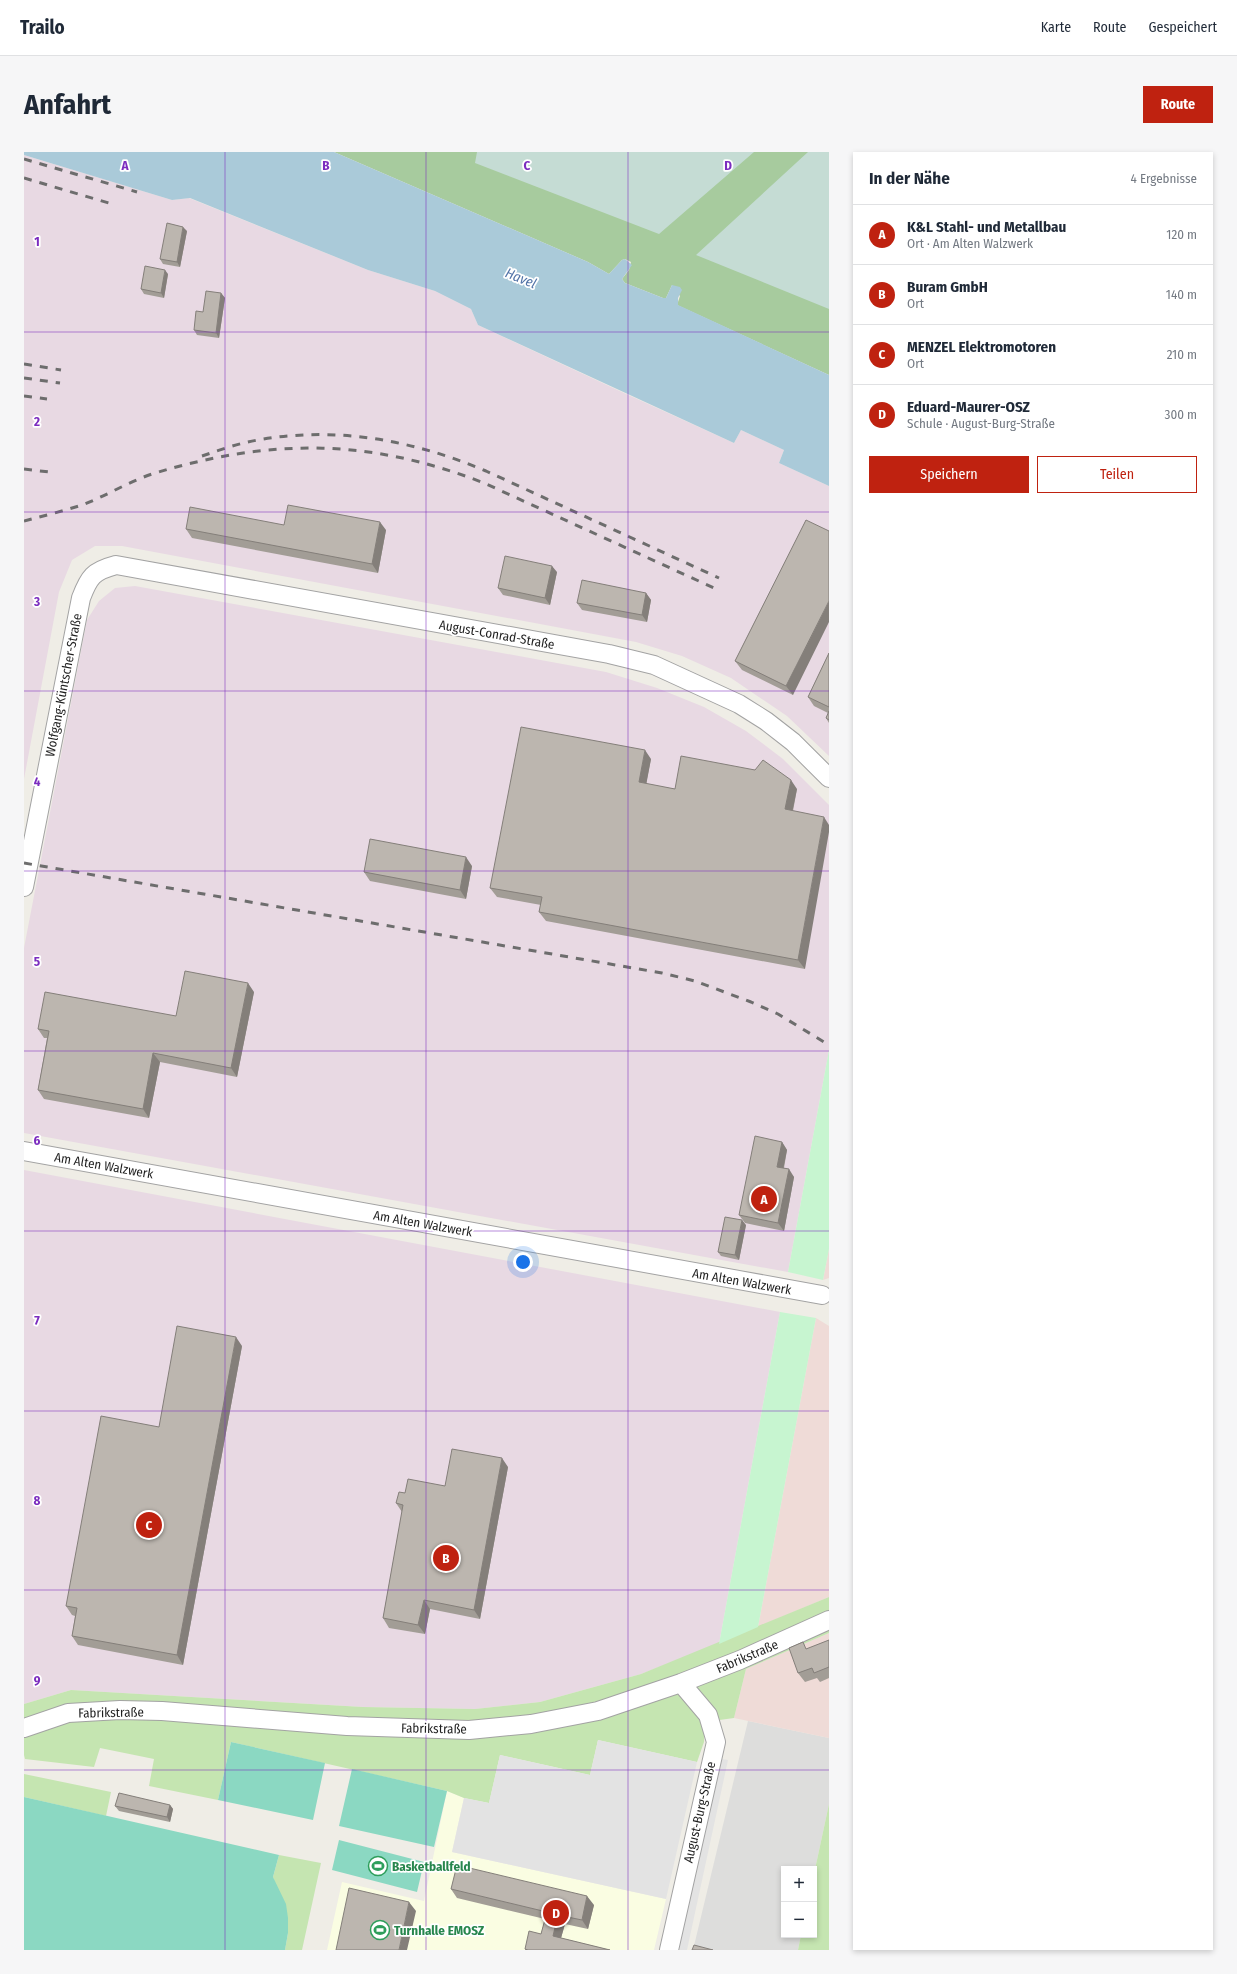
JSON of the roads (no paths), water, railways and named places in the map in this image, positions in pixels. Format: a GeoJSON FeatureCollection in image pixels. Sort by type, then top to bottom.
{"type":"FeatureCollection","features":[{"type":"Feature","properties":{"kind":"street","name":"Wolfgang-Küntscher-Straße"},"geometry":{"type":"LineString","coordinates":[[24,887],[81,598],[88,580],[102,568],[116,565],[133,567]]}},
{"type":"Feature","properties":{"kind":"street","name":"August-Conrad-Straße"},"geometry":{"type":"LineString","coordinates":[[133,567],[609,654],[654,665],[704,686],[746,708],[793,742],[829,778]]}},
{"type":"Feature","properties":{"kind":"street","name":"Am Alten Walzwerk"},"geometry":{"type":"LineString","coordinates":[[24,1151],[827,1297]]}},
{"type":"Feature","properties":{"kind":"street","name":"Fabrikstraße"},"geometry":{"type":"LineString","coordinates":[[24,1728],[68,1712],[120,1710],[162,1711],[348,1726],[469,1730],[531,1724],[598,1711],[682,1683],[740,1660],[829,1620]]}},
{"type":"Feature","properties":{"kind":"street","name":"August-Burg-Straße"},"geometry":{"type":"LineString","coordinates":[[669,1950],[716,1742],[708,1714],[682,1683]]}},
{"type":"Feature","properties":{"kind":"water","name":"Havel"},"geometry":{"type":"Polygon","coordinates":[[[24,152],[334,152],[588,262],[609,274],[622,260],[625,259],[632,265],[622,279],[625,283],[663,298],[666,298],[672,285],[680,287],[682,290],[678,298],[678,305],[829,375],[829,486],[779,463],[784,450],[741,430],[734,443],[478,325],[471,309],[435,291],[368,270],[190,198],[172,200],[24,155],[24,152]]]}},
{"type":"Feature","properties":{"kind":"railway"},"geometry":{"type":"LineString","coordinates":[[24,159],[137,192]]}},
{"type":"Feature","properties":{"kind":"railway"},"geometry":{"type":"LineString","coordinates":[[24,178],[112,204]]}},
{"type":"Feature","properties":{"kind":"railway"},"geometry":{"type":"LineString","coordinates":[[24,364],[61,370]]}},
{"type":"Feature","properties":{"kind":"railway"},"geometry":{"type":"LineString","coordinates":[[24,378],[60,383]]}},
{"type":"Feature","properties":{"kind":"railway"},"geometry":{"type":"LineString","coordinates":[[24,396],[47,399]]}},
{"type":"Feature","properties":{"kind":"railway"},"geometry":{"type":"LineString","coordinates":[[202,456],[244,443],[287,436],[345,435],[402,444],[431,451],[486,471],[719,578]]}},
{"type":"Feature","properties":{"kind":"railway"},"geometry":{"type":"LineString","coordinates":[[24,521],[82,505],[143,477],[195,462],[237,454],[279,449],[319,448],[360,451],[400,458],[442,468],[484,483],[714,588]]}},
{"type":"Feature","properties":{"kind":"railway"},"geometry":{"type":"LineString","coordinates":[[24,469],[49,472]]}},
{"type":"Feature","properties":{"kind":"railway"},"geometry":{"type":"LineString","coordinates":[[24,863],[662,973],[695,981],[751,1002],[778,1014],[829,1045]]}},
{"type":"Feature","properties":{"kind":"place","name":"K&L Stahl- und Metallbau"},"geometry":{"type":"Point","coordinates":[764,1199]}},
{"type":"Feature","properties":{"kind":"place","name":"MENZEL Elektromotoren"},"geometry":{"type":"Point","coordinates":[149,1525]}},
{"type":"Feature","properties":{"kind":"place","name":"Buram GmbH"},"geometry":{"type":"Point","coordinates":[446,1558]}},
{"type":"Feature","properties":{"kind":"place","name":"Basketballfeld"},"geometry":{"type":"Point","coordinates":[378,1866]}},
{"type":"Feature","properties":{"kind":"place","name":"Eduard-Maurer-OSZ"},"geometry":{"type":"Point","coordinates":[556,1913]}},
{"type":"Feature","properties":{"kind":"place","name":"Turnhalle EMOSZ"},"geometry":{"type":"Point","coordinates":[380,1930]}}]}
